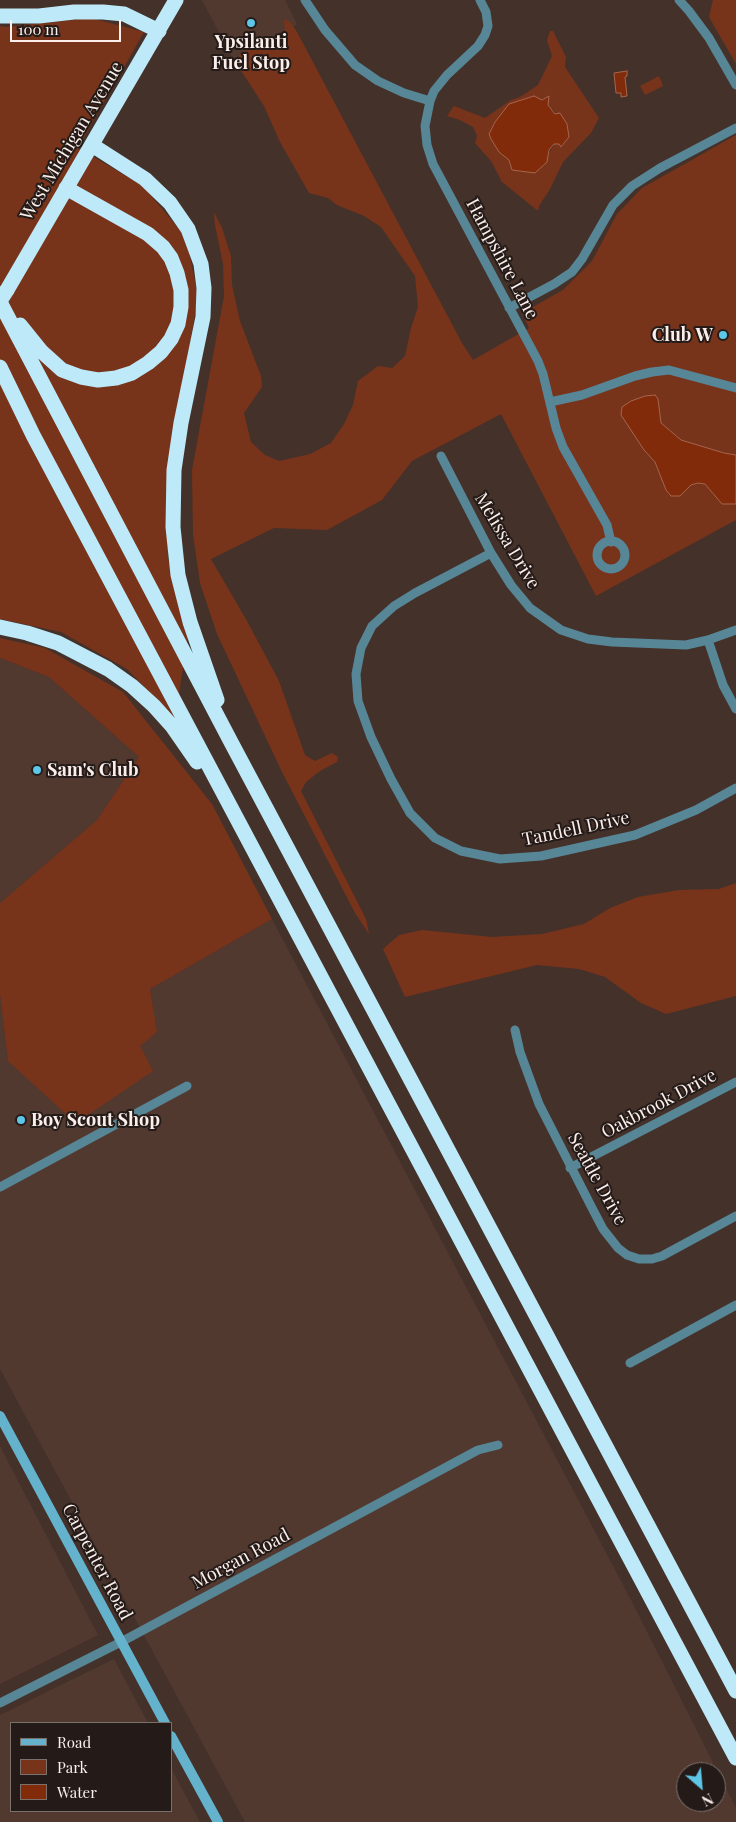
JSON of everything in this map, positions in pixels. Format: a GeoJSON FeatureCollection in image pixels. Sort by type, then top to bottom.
{"type":"FeatureCollection","features":[{"type":"Feature","properties":{"kind":"highway","name":"West Michigan Avenue"},"geometry":{"type":"LineString","coordinates":[[2,298],[176,0]]}},
{"type":"Feature","properties":{"kind":"highway"},"geometry":{"type":"LineString","coordinates":[[0,16],[39,16],[74,12],[103,12],[124,14],[159,31]]}},
{"type":"Feature","properties":{"kind":"highway"},"geometry":{"type":"LineString","coordinates":[[92,145],[145,179],[170,203],[188,229],[201,264],[204,288],[203,317],[181,423],[174,470],[173,527],[178,575],[190,622],[232,744]]}},
{"type":"Feature","properties":{"kind":"highway"},"geometry":{"type":"LineString","coordinates":[[2,298],[41,351],[62,370],[81,377],[98,380],[116,378],[132,373],[161,352],[171,339],[178,324],[181,290],[171,258],[163,246],[148,234],[66,188]]}},
{"type":"Feature","properties":{"kind":"highway"},"geometry":{"type":"LineString","coordinates":[[2,298],[232,744],[736,1691]]}},
{"type":"Feature","properties":{"kind":"highway"},"geometry":{"type":"LineString","coordinates":[[0,367],[42,452],[733,1752],[736,1766]]}},
{"type":"Feature","properties":{"kind":"highway"},"geometry":{"type":"LineString","coordinates":[[0,627],[27,632],[58,643],[108,669],[132,686],[172,726],[247,839]]}},
{"type":"Feature","properties":{"kind":"highway"},"geometry":{"type":"LineString","coordinates":[[669,1565],[696,1601],[736,1669]]}},
{"type":"Feature","properties":{"kind":"main road","name":"Carpenter Road"},"geometry":{"type":"LineString","coordinates":[[0,1416],[163,1722]]}},
{"type":"Feature","properties":{"kind":"main road"},"geometry":{"type":"LineString","coordinates":[[172,1738],[218,1822]]}},
{"type":"Feature","properties":{"kind":"street"},"geometry":{"type":"LineString","coordinates":[[304,0],[325,30],[355,65],[378,81],[404,93],[430,101]]}},
{"type":"Feature","properties":{"kind":"street","name":"Hampshire Lane"},"geometry":{"type":"LineString","coordinates":[[480,0],[486,12],[488,26],[485,35],[478,46],[435,90],[430,101],[425,126],[427,145],[433,164],[538,361],[563,447],[607,525],[611,542]]}},
{"type":"Feature","properties":{"kind":"street"},"geometry":{"type":"LineString","coordinates":[[679,0],[689,10],[709,38],[736,85]]}},
{"type":"Feature","properties":{"kind":"street"},"geometry":{"type":"LineString","coordinates":[[509,308],[572,272],[582,259],[613,205],[632,186],[660,168],[736,128]]}},
{"type":"Feature","properties":{"kind":"street"},"geometry":{"type":"LineString","coordinates":[[550,402],[582,395],[635,376],[669,370],[736,388]]}},
{"type":"Feature","properties":{"kind":"street","name":"Melissa Drive"},"geometry":{"type":"LineString","coordinates":[[441,456],[491,552],[511,585],[530,608],[561,630],[588,639],[612,642],[686,645],[708,640],[736,630]]}},
{"type":"Feature","properties":{"kind":"street","name":"Tandell Drive"},"geometry":{"type":"LineString","coordinates":[[491,552],[394,606],[372,626],[361,648],[356,674],[358,701],[370,737],[390,779],[410,813],[435,838],[461,851],[500,859],[541,856],[635,835],[696,810],[736,788]]}},
{"type":"Feature","properties":{"kind":"street"},"geometry":{"type":"LineString","coordinates":[[708,640],[723,684],[736,709]]}},
{"type":"Feature","properties":{"kind":"street","name":"Seattle Drive"},"geometry":{"type":"LineString","coordinates":[[515,1030],[529,1081],[539,1104],[570,1168],[603,1229],[618,1248],[627,1255],[639,1259],[662,1256],[736,1216]]}},
{"type":"Feature","properties":{"kind":"street","name":"Oakbrook Drive"},"geometry":{"type":"LineString","coordinates":[[570,1168],[736,1082]]}},
{"type":"Feature","properties":{"kind":"street"},"geometry":{"type":"LineString","coordinates":[[0,1187],[187,1086]]}},
{"type":"Feature","properties":{"kind":"street"},"geometry":{"type":"LineString","coordinates":[[630,1363],[736,1305]]}},
{"type":"Feature","properties":{"kind":"street","name":"Morgan Road"},"geometry":{"type":"LineString","coordinates":[[0,1703],[121,1642],[478,1450],[498,1445]]}},
{"type":"Feature","properties":{"kind":"shaded area"},"geometry":{"type":"Polygon","coordinates":[[[202,0],[285,0],[297,24],[233,59],[202,0]]]}},
{"type":"Feature","properties":{"kind":"shaded area"},"geometry":{"type":"Polygon","coordinates":[[[0,658],[49,677],[139,757],[97,820],[0,903],[0,658]]]}},
{"type":"Feature","properties":{"kind":"shaded area"},"geometry":{"type":"Polygon","coordinates":[[[272,919],[631,1600],[713,1762],[676,1762],[676,1812],[726,1812],[726,1788],[736,1808],[736,1822],[245,1822],[0,1369],[0,994],[8,1061],[140,1046],[157,1032],[150,989],[272,919]]]}},
{"type":"Feature","properties":{"kind":"shaded area"},"geometry":{"type":"Polygon","coordinates":[[[0,1446],[98,1635],[0,1684],[0,1446]]]}},
{"type":"Feature","properties":{"kind":"shaded area"},"geometry":{"type":"Polygon","coordinates":[[[114,1659],[147,1722],[10,1722],[10,1812],[172,1812],[172,1770],[200,1822],[0,1822],[0,1715],[114,1659]]]}},
{"type":"Feature","properties":{"kind":"green space"},"geometry":{"type":"Polygon","coordinates":[[[713,0],[736,0],[736,64],[709,17],[713,0]]]}},
{"type":"Feature","properties":{"kind":"green space"},"geometry":{"type":"Polygon","coordinates":[[[91,18],[144,32],[78,148],[142,185],[186,237],[198,296],[167,478],[168,559],[188,636],[175,719],[127,669],[61,632],[0,619],[0,26],[6,27],[91,18]]]}},
{"type":"Feature","properties":{"kind":"green space"},"geometry":{"type":"Polygon","coordinates":[[[284,19],[290,22],[297,32],[462,343],[473,360],[529,328],[522,313],[563,290],[592,261],[617,214],[642,188],[736,135],[736,455],[681,440],[661,423],[658,399],[640,443],[655,462],[666,490],[687,490],[691,485],[705,484],[722,504],[736,504],[736,520],[596,596],[501,414],[412,461],[382,500],[327,530],[274,528],[211,559],[279,681],[305,755],[315,761],[332,753],[338,757],[337,762],[320,771],[306,782],[301,791],[366,919],[369,934],[355,913],[282,772],[217,634],[200,583],[193,534],[192,470],[224,296],[223,264],[214,212],[222,228],[231,256],[232,285],[240,321],[261,376],[262,387],[244,413],[251,442],[265,455],[279,461],[310,454],[331,443],[344,424],[353,405],[358,381],[378,366],[392,368],[405,356],[418,307],[415,276],[381,227],[364,216],[337,205],[328,198],[309,193],[280,142],[264,106],[238,66],[239,55],[254,46],[275,41],[285,33],[284,19]]]}},
{"type":"Feature","properties":{"kind":"green space"},"geometry":{"type":"Polygon","coordinates":[[[550,31],[553,31],[566,57],[565,67],[599,118],[591,133],[563,162],[538,211],[502,182],[491,161],[475,143],[477,136],[473,127],[447,116],[454,106],[485,118],[511,100],[520,97],[538,85],[552,56],[547,40],[550,31]],[[549,96],[495,122],[491,129],[489,134],[491,139],[499,152],[509,160],[512,169],[535,173],[555,144],[559,144],[562,147],[569,137],[567,124],[548,105],[549,96]]]}},
{"type":"Feature","properties":{"kind":"green space"},"geometry":{"type":"Polygon","coordinates":[[[659,76],[663,86],[645,95],[640,86],[659,76]]]}},
{"type":"Feature","properties":{"kind":"green space"},"geometry":{"type":"Polygon","coordinates":[[[0,638],[45,648],[123,692],[212,804],[272,919],[150,989],[157,1032],[140,1046],[153,1071],[76,1123],[8,1061],[0,994],[0,903],[97,820],[139,757],[49,677],[0,658],[0,638]]]}},
{"type":"Feature","properties":{"kind":"green space"},"geometry":{"type":"Polygon","coordinates":[[[736,883],[736,996],[666,1014],[641,1003],[605,977],[579,969],[537,965],[405,997],[383,949],[399,935],[422,930],[492,937],[542,934],[584,924],[610,908],[638,897],[679,890],[719,889],[736,883]]]}},
{"type":"Feature","properties":{"kind":"water"},"geometry":{"type":"Polygon","coordinates":[[[627,71],[627,76],[625,77],[627,96],[621,97],[621,93],[616,93],[614,73],[627,71]]]}},
{"type":"Feature","properties":{"kind":"water"},"geometry":{"type":"Polygon","coordinates":[[[534,96],[542,100],[549,96],[548,105],[555,114],[560,113],[567,124],[569,137],[561,147],[559,144],[554,144],[549,150],[547,162],[535,173],[512,170],[509,160],[499,152],[489,134],[495,122],[509,104],[534,96]]]}},
{"type":"Feature","properties":{"kind":"water"},"geometry":{"type":"Polygon","coordinates":[[[655,395],[658,399],[661,423],[681,440],[736,455],[736,504],[722,504],[705,484],[691,485],[680,496],[671,496],[666,490],[655,462],[644,450],[621,415],[622,407],[631,401],[655,395]]]}},
{"type":"Feature","properties":{"kind":"place","name":"Ypsilanti Fuel Stop"},"geometry":{"type":"Point","coordinates":[251,23]}},
{"type":"Feature","properties":{"kind":"place","name":"Club W"},"geometry":{"type":"Point","coordinates":[723,335]}},
{"type":"Feature","properties":{"kind":"place","name":"Sam's Club"},"geometry":{"type":"Point","coordinates":[37,770]}},
{"type":"Feature","properties":{"kind":"place","name":"Boy Scout Shop"},"geometry":{"type":"Point","coordinates":[21,1120]}}]}
